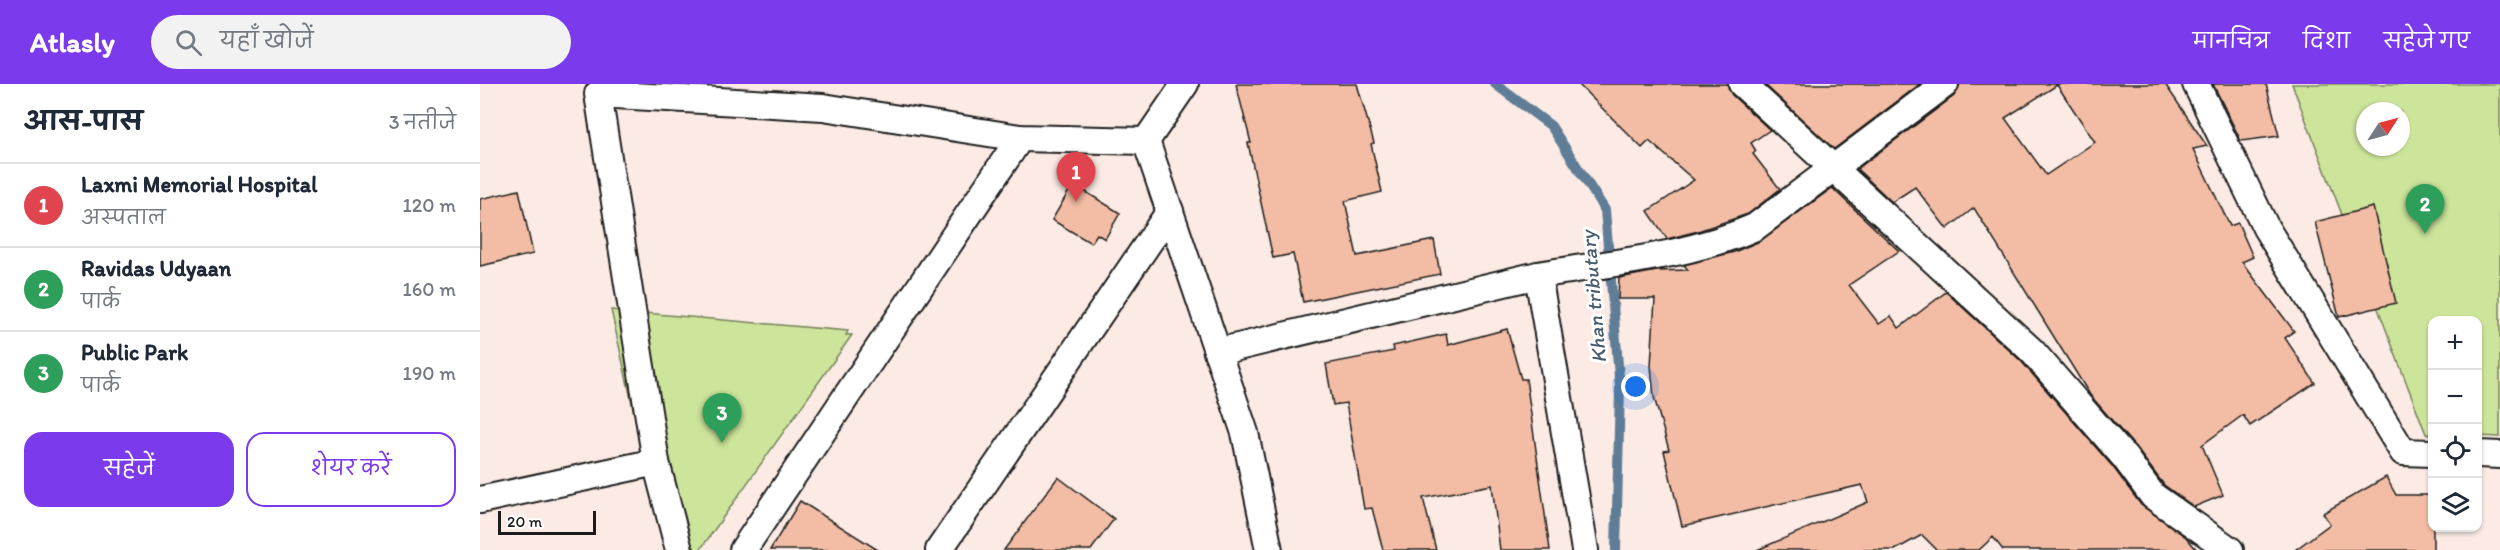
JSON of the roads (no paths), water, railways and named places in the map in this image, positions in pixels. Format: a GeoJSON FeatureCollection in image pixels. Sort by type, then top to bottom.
{"type":"FeatureCollection","features":[{"type":"Feature","properties":{"kind":"street"},"geometry":{"type":"LineString","coordinates":[[1146,141],[1185,84]]}},
{"type":"Feature","properties":{"kind":"street"},"geometry":{"type":"LineString","coordinates":[[1742,84],[2032,351],[2125,458],[2153,496],[2230,550]]}},
{"type":"Feature","properties":{"kind":"street"},"geometry":{"type":"LineString","coordinates":[[1217,352],[1538,275],[1655,255],[1730,238],[1755,227],[1945,84]]}},
{"type":"Feature","properties":{"kind":"street"},"geometry":{"type":"LineString","coordinates":[[2196,84],[2266,228],[2403,452],[2428,453]]}},
{"type":"Feature","properties":{"kind":"street"},"geometry":{"type":"LineString","coordinates":[[679,550],[656,462],[598,94],[823,106],[1020,138],[1146,141]]}},
{"type":"Feature","properties":{"kind":"street"},"geometry":{"type":"LineString","coordinates":[[743,550],[1020,138]]}},
{"type":"Feature","properties":{"kind":"street"},"geometry":{"type":"LineString","coordinates":[[1146,141],[1245,433],[1265,547]]}},
{"type":"Feature","properties":{"kind":"street"},"geometry":{"type":"LineString","coordinates":[[939,550],[1170,212]]}},
{"type":"Feature","properties":{"kind":"street"},"geometry":{"type":"LineString","coordinates":[[1538,275],[1585,550]]}},
{"type":"Feature","properties":{"kind":"street"},"geometry":{"type":"LineString","coordinates":[[2482,454],[2500,454]]}},
{"type":"Feature","properties":{"kind":"street"},"geometry":{"type":"LineString","coordinates":[[480,500],[656,462]]}},
{"type":"Feature","properties":{"kind":"waterway","name":"Khan tributary"},"geometry":{"type":"LineString","coordinates":[[1495,84],[1551,126],[1605,210],[1620,388],[1616,550]]}},
{"type":"Feature","properties":{"kind":"place","name":"Laxmi Memorial Hospital"},"geometry":{"type":"Point","coordinates":[1076,202]}},
{"type":"Feature","properties":{"kind":"place","name":"Ravidas Udyaan"},"geometry":{"type":"Point","coordinates":[2425,234]}},
{"type":"Feature","properties":{"kind":"place","name":"Public Park"},"geometry":{"type":"Point","coordinates":[722,443]}}]}
